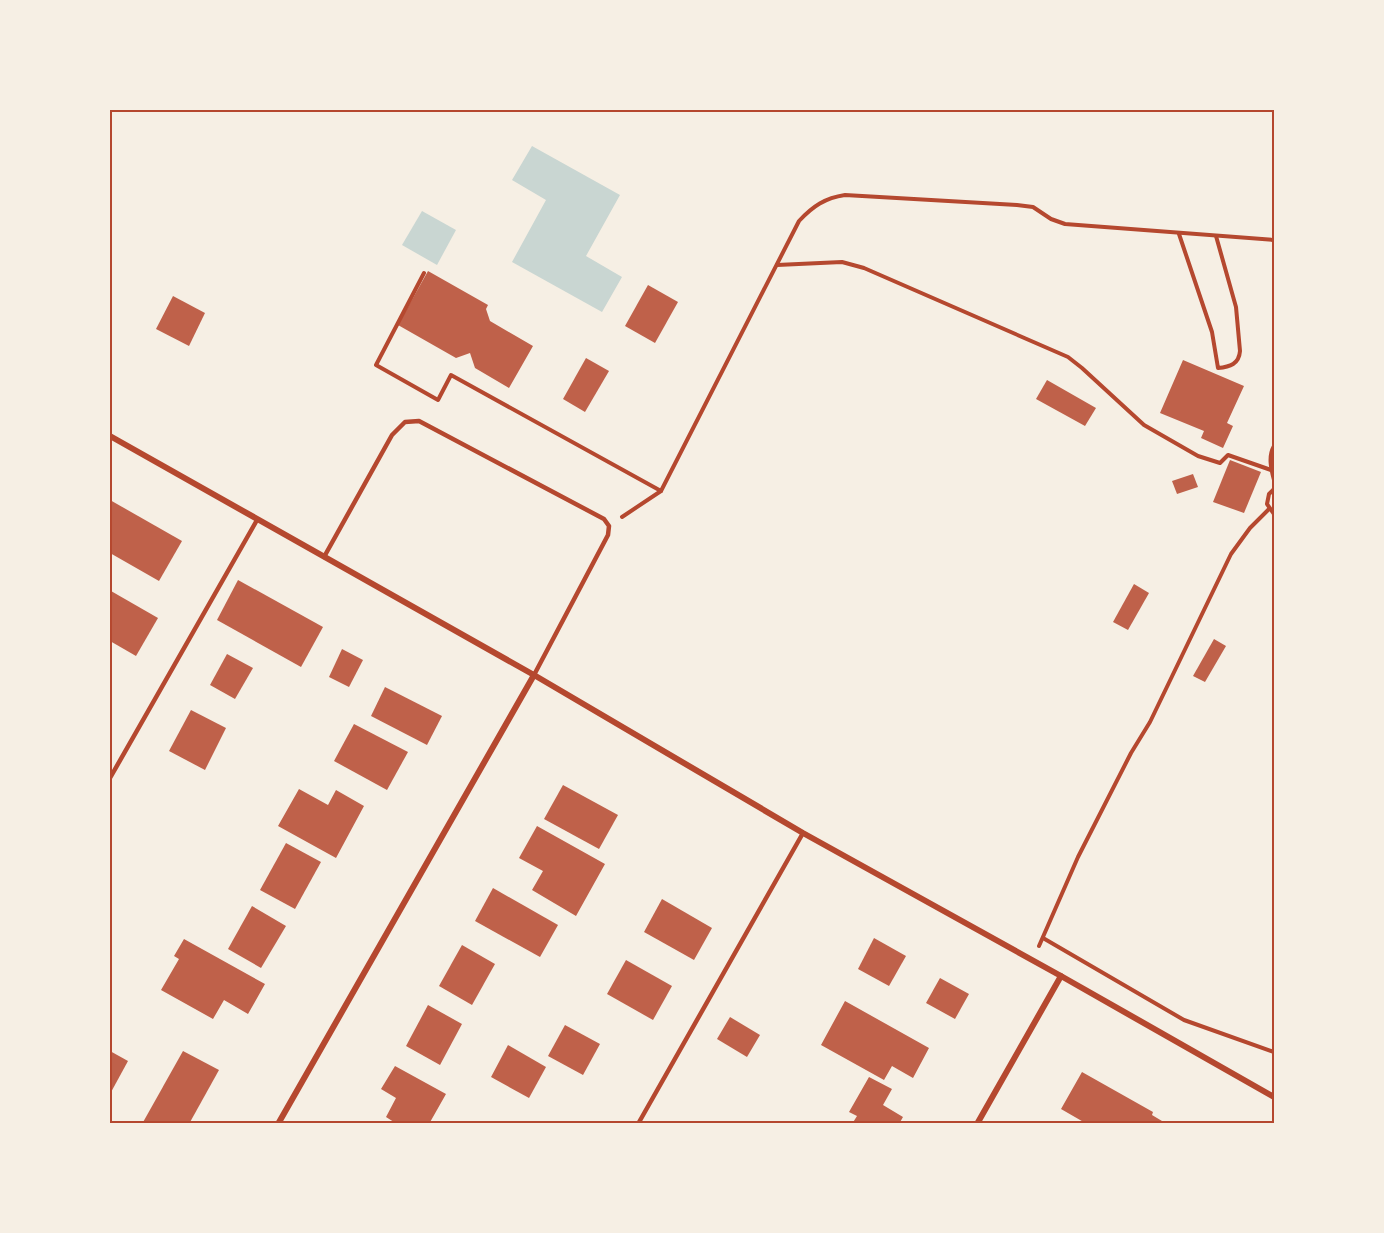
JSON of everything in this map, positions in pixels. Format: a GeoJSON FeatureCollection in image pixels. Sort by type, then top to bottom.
{"type":"FeatureCollection","features":[{"type":"Feature","properties":{"kind":"street"},"geometry":{"type":"LineString","coordinates":[[110,436],[534,675],[803,833],[1061,975],[1095,997],[1275,1097]]}},
{"type":"Feature","properties":{"kind":"street"},"geometry":{"type":"LineString","coordinates":[[278,1124],[534,675]]}},
{"type":"Feature","properties":{"kind":"street"},"geometry":{"type":"LineString","coordinates":[[977,1124],[1061,975]]}},
{"type":"Feature","properties":{"kind":"lane"},"geometry":{"type":"LineString","coordinates":[[324,557],[392,435],[405,422],[419,421],[604,519],[609,526],[608,535],[534,675]]}},
{"type":"Feature","properties":{"kind":"lane"},"geometry":{"type":"LineString","coordinates":[[110,778],[257,520]]}},
{"type":"Feature","properties":{"kind":"lane"},"geometry":{"type":"LineString","coordinates":[[638,1124],[803,833]]}},
{"type":"Feature","properties":{"kind":"path"},"geometry":{"type":"LineString","coordinates":[[609,526],[661,491],[799,220],[811,208],[828,198],[845,195],[1017,205],[1033,207],[1051,219],[1065,224],[1275,240]]}},
{"type":"Feature","properties":{"kind":"path"},"geometry":{"type":"LineString","coordinates":[[1179,234],[1212,332],[1218,368],[1233,366],[1239,358],[1240,351],[1236,307],[1215,236]]}},
{"type":"Feature","properties":{"kind":"path"},"geometry":{"type":"LineString","coordinates":[[777,265],[842,262],[864,267],[1068,357],[1144,425],[1198,456],[1220,463],[1228,455],[1271,470]]}},
{"type":"Feature","properties":{"kind":"path"},"geometry":{"type":"LineString","coordinates":[[424,273],[376,365],[438,400],[451,375],[661,491]]}},
{"type":"Feature","properties":{"kind":"path"},"geometry":{"type":"LineString","coordinates":[[1275,446],[1271,451],[1271,470],[1275,480]]}},
{"type":"Feature","properties":{"kind":"path"},"geometry":{"type":"LineString","coordinates":[[1275,489],[1269,494],[1268,499],[1269,509],[1275,514]]}},
{"type":"Feature","properties":{"kind":"path"},"geometry":{"type":"LineString","coordinates":[[1032,960],[1078,857],[1131,753],[1150,722],[1231,554],[1250,528],[1269,509]]}},
{"type":"Feature","properties":{"kind":"path"},"geometry":{"type":"LineString","coordinates":[[1043,938],[1184,1020],[1275,1052]]}},
{"type":"Feature","properties":{"kind":"shaded area"},"geometry":{"type":"Polygon","coordinates":[[[532,146],[620,195],[586,256],[622,277],[602,312],[512,262],[546,200],[512,180],[532,146]]]}},
{"type":"Feature","properties":{"kind":"shaded area"},"geometry":{"type":"Polygon","coordinates":[[[422,211],[456,230],[437,265],[402,245],[422,211]]]}},
{"type":"Feature","properties":{"kind":"building"},"geometry":{"type":"Polygon","coordinates":[[[428,271],[488,305],[486,309],[490,321],[533,346],[509,388],[475,368],[470,353],[456,358],[398,325],[428,271]]]}},
{"type":"Feature","properties":{"kind":"building"},"geometry":{"type":"Polygon","coordinates":[[[648,285],[678,302],[655,343],[625,326],[648,285]]]}},
{"type":"Feature","properties":{"kind":"building"},"geometry":{"type":"Polygon","coordinates":[[[173,296],[205,313],[189,346],[156,329],[173,296]]]}},
{"type":"Feature","properties":{"kind":"building"},"geometry":{"type":"Polygon","coordinates":[[[586,358],[609,371],[585,412],[563,399],[586,358]]]}},
{"type":"Feature","properties":{"kind":"building"},"geometry":{"type":"Polygon","coordinates":[[[1183,360],[1244,386],[1227,423],[1233,426],[1223,448],[1201,438],[1204,431],[1160,413],[1183,360]]]}},
{"type":"Feature","properties":{"kind":"building"},"geometry":{"type":"Polygon","coordinates":[[[1047,380],[1096,408],[1085,426],[1036,399],[1047,380]]]}},
{"type":"Feature","properties":{"kind":"building"},"geometry":{"type":"Polygon","coordinates":[[[1230,460],[1261,472],[1244,513],[1213,502],[1230,460]]]}},
{"type":"Feature","properties":{"kind":"building"},"geometry":{"type":"Polygon","coordinates":[[[1193,474],[1198,487],[1177,494],[1172,481],[1193,474]]]}},
{"type":"Feature","properties":{"kind":"building"},"geometry":{"type":"Polygon","coordinates":[[[110,500],[182,541],[159,581],[110,553],[110,500]]]}},
{"type":"Feature","properties":{"kind":"building"},"geometry":{"type":"Polygon","coordinates":[[[238,580],[323,627],[301,667],[217,620],[238,580]]]}},
{"type":"Feature","properties":{"kind":"building"},"geometry":{"type":"Polygon","coordinates":[[[1134,584],[1149,593],[1128,630],[1113,622],[1134,584]]]}},
{"type":"Feature","properties":{"kind":"building"},"geometry":{"type":"Polygon","coordinates":[[[111,591],[158,618],[136,656],[110,641],[111,591]]]}},
{"type":"Feature","properties":{"kind":"building"},"geometry":{"type":"Polygon","coordinates":[[[1214,639],[1226,646],[1205,682],[1193,676],[1214,639]]]}},
{"type":"Feature","properties":{"kind":"building"},"geometry":{"type":"Polygon","coordinates":[[[342,649],[363,660],[349,687],[329,677],[342,649]]]}},
{"type":"Feature","properties":{"kind":"building"},"geometry":{"type":"Polygon","coordinates":[[[227,654],[253,668],[235,699],[210,685],[227,654]]]}},
{"type":"Feature","properties":{"kind":"building"},"geometry":{"type":"Polygon","coordinates":[[[385,687],[442,716],[427,745],[371,716],[385,687]]]}},
{"type":"Feature","properties":{"kind":"building"},"geometry":{"type":"Polygon","coordinates":[[[191,710],[226,728],[205,770],[169,751],[191,710]]]}},
{"type":"Feature","properties":{"kind":"building"},"geometry":{"type":"Polygon","coordinates":[[[354,724],[408,752],[387,790],[334,761],[354,724]]]}},
{"type":"Feature","properties":{"kind":"building"},"geometry":{"type":"Polygon","coordinates":[[[563,785],[618,815],[599,849],[544,819],[563,785]]]}},
{"type":"Feature","properties":{"kind":"building"},"geometry":{"type":"Polygon","coordinates":[[[299,789],[328,805],[336,790],[364,806],[336,858],[278,826],[299,789]]]}},
{"type":"Feature","properties":{"kind":"building"},"geometry":{"type":"Polygon","coordinates":[[[537,826],[605,864],[576,916],[532,890],[543,871],[519,858],[537,826]]]}},
{"type":"Feature","properties":{"kind":"building"},"geometry":{"type":"Polygon","coordinates":[[[286,843],[321,862],[295,909],[260,890],[286,843]]]}},
{"type":"Feature","properties":{"kind":"building"},"geometry":{"type":"Polygon","coordinates":[[[493,888],[558,925],[540,957],[475,921],[493,888]]]}},
{"type":"Feature","properties":{"kind":"building"},"geometry":{"type":"Polygon","coordinates":[[[662,899],[712,928],[694,960],[644,932],[662,899]]]}},
{"type":"Feature","properties":{"kind":"building"},"geometry":{"type":"Polygon","coordinates":[[[252,906],[286,926],[261,968],[228,949],[252,906]]]}},
{"type":"Feature","properties":{"kind":"building"},"geometry":{"type":"Polygon","coordinates":[[[874,938],[906,956],[889,986],[858,969],[874,938]]]}},
{"type":"Feature","properties":{"kind":"building"},"geometry":{"type":"Polygon","coordinates":[[[184,939],[265,984],[248,1014],[224,1000],[213,1019],[161,990],[179,959],[174,956],[184,939]]]}},
{"type":"Feature","properties":{"kind":"building"},"geometry":{"type":"Polygon","coordinates":[[[462,945],[495,964],[472,1005],[439,986],[462,945]]]}},
{"type":"Feature","properties":{"kind":"building"},"geometry":{"type":"Polygon","coordinates":[[[626,960],[672,986],[653,1020],[607,994],[626,960]]]}},
{"type":"Feature","properties":{"kind":"building"},"geometry":{"type":"Polygon","coordinates":[[[940,978],[969,994],[955,1019],[926,1003],[940,978]]]}},
{"type":"Feature","properties":{"kind":"building"},"geometry":{"type":"Polygon","coordinates":[[[845,1001],[929,1048],[913,1078],[892,1066],[884,1080],[821,1045],[845,1001]]]}},
{"type":"Feature","properties":{"kind":"building"},"geometry":{"type":"Polygon","coordinates":[[[428,1005],[462,1024],[440,1065],[406,1046],[428,1005]]]}},
{"type":"Feature","properties":{"kind":"building"},"geometry":{"type":"Polygon","coordinates":[[[730,1017],[760,1035],[747,1057],[717,1039],[730,1017]]]}},
{"type":"Feature","properties":{"kind":"building"},"geometry":{"type":"Polygon","coordinates":[[[565,1025],[600,1044],[583,1075],[548,1056],[565,1025]]]}},
{"type":"Feature","properties":{"kind":"building"},"geometry":{"type":"Polygon","coordinates":[[[508,1045],[546,1067],[529,1098],[491,1077],[508,1045]]]}},
{"type":"Feature","properties":{"kind":"building"},"geometry":{"type":"Polygon","coordinates":[[[110,1051],[128,1061],[110,1094],[110,1051]]]}},
{"type":"Feature","properties":{"kind":"building"},"geometry":{"type":"Polygon","coordinates":[[[183,1051],[219,1070],[189,1124],[142,1124],[183,1051]]]}},
{"type":"Feature","properties":{"kind":"building"},"geometry":{"type":"Polygon","coordinates":[[[395,1066],[446,1094],[429,1124],[397,1124],[386,1117],[396,1098],[381,1089],[395,1066]]]}},
{"type":"Feature","properties":{"kind":"building"},"geometry":{"type":"Polygon","coordinates":[[[1082,1072],[1153,1112],[1152,1115],[1167,1124],[1087,1124],[1061,1109],[1082,1072]]]}},
{"type":"Feature","properties":{"kind":"building"},"geometry":{"type":"Polygon","coordinates":[[[869,1077],[892,1089],[883,1105],[903,1117],[899,1124],[852,1124],[857,1116],[849,1112],[869,1077]]]}}]}
